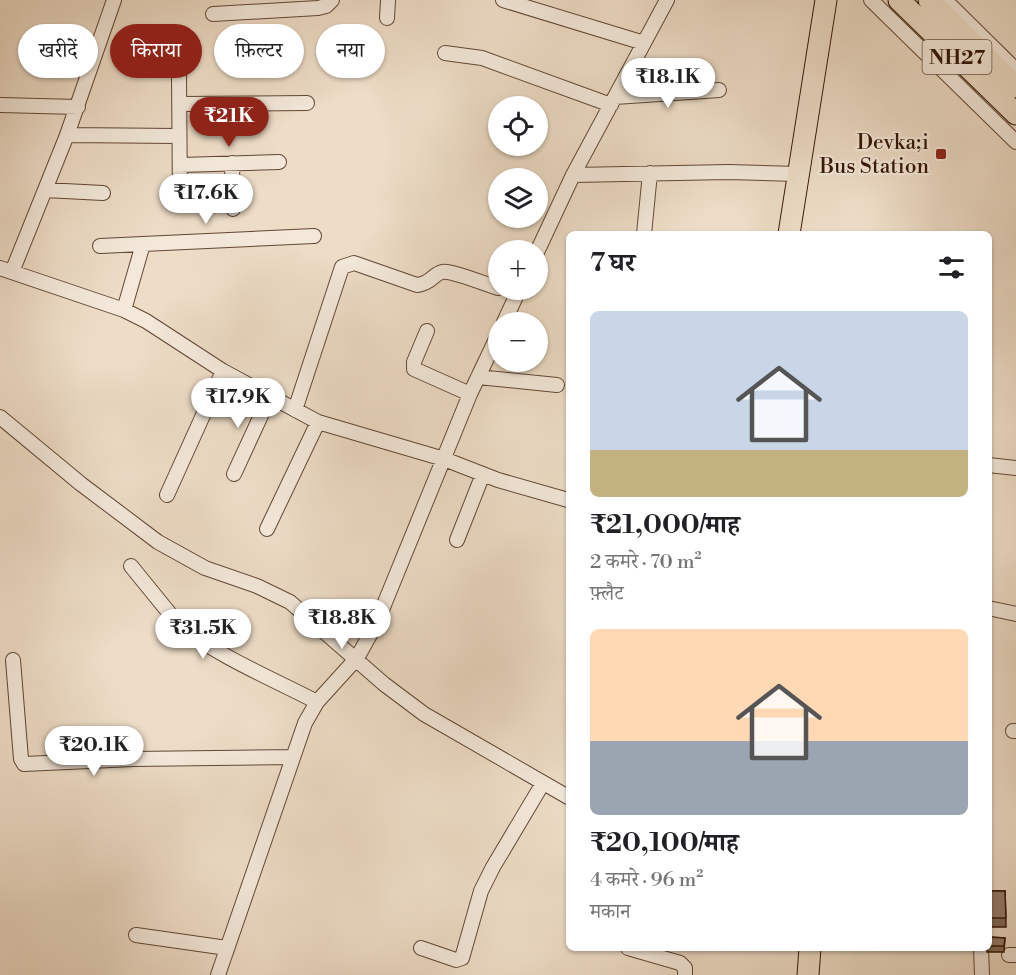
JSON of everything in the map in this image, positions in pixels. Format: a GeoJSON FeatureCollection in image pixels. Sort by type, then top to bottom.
{"type":"FeatureCollection","features":[{"type":"Feature","properties":{"kind":"highway"},"geometry":{"type":"LineString","coordinates":[[790,231],[826,0]]}},
{"type":"Feature","properties":{"kind":"highway","name":"NH27"},"geometry":{"type":"LineString","coordinates":[[899,0],[1016,114]]}},
{"type":"Feature","properties":{"kind":"highway","name":"NH27"},"geometry":{"type":"LineString","coordinates":[[929,0],[1016,87]]}},
{"type":"Feature","properties":{"kind":"highway"},"geometry":{"type":"LineString","coordinates":[[808,975],[810,951]]}},
{"type":"Feature","properties":{"kind":"street"},"geometry":{"type":"LineString","coordinates":[[114,0],[67,135],[45,190],[6,270],[124,310],[146,321],[223,371],[318,422],[444,459],[483,474],[566,499]]}},
{"type":"Feature","properties":{"kind":"street"},"geometry":{"type":"LineString","coordinates":[[213,14],[318,8],[332,0]]}},
{"type":"Feature","properties":{"kind":"street"},"geometry":{"type":"LineString","coordinates":[[387,18],[388,0]]}},
{"type":"Feature","properties":{"kind":"street"},"geometry":{"type":"LineString","coordinates":[[503,0],[644,44]]}},
{"type":"Feature","properties":{"kind":"street"},"geometry":{"type":"LineString","coordinates":[[543,240],[573,175],[667,0]]}},
{"type":"Feature","properties":{"kind":"street"},"geometry":{"type":"LineString","coordinates":[[871,0],[1016,142]]}},
{"type":"Feature","properties":{"kind":"street"},"geometry":{"type":"LineString","coordinates":[[945,0],[1016,70]]}},
{"type":"Feature","properties":{"kind":"street"},"geometry":{"type":"LineString","coordinates":[[445,53],[482,58],[613,101],[719,90]]}},
{"type":"Feature","properties":{"kind":"street"},"geometry":{"type":"LineString","coordinates":[[179,78],[180,204]]}},
{"type":"Feature","properties":{"kind":"street"},"geometry":{"type":"LineString","coordinates":[[179,104],[307,103]]}},
{"type":"Feature","properties":{"kind":"street"},"geometry":{"type":"LineString","coordinates":[[0,105],[78,107]]}},
{"type":"Feature","properties":{"kind":"street"},"geometry":{"type":"LineString","coordinates":[[67,135],[180,136]]}},
{"type":"Feature","properties":{"kind":"street"},"geometry":{"type":"LineString","coordinates":[[180,165],[279,162]]}},
{"type":"Feature","properties":{"kind":"street"},"geometry":{"type":"LineString","coordinates":[[232,164],[233,209]]}},
{"type":"Feature","properties":{"kind":"street"},"geometry":{"type":"LineString","coordinates":[[573,175],[729,172],[798,174]]}},
{"type":"Feature","properties":{"kind":"street"},"geometry":{"type":"LineString","coordinates":[[644,231],[650,173]]}},
{"type":"Feature","properties":{"kind":"street"},"geometry":{"type":"LineString","coordinates":[[45,190],[103,193]]}},
{"type":"Feature","properties":{"kind":"street"},"geometry":{"type":"LineString","coordinates":[[100,246],[314,236]]}},
{"type":"Feature","properties":{"kind":"street"},"geometry":{"type":"LineString","coordinates":[[124,310],[143,244]]}},
{"type":"Feature","properties":{"kind":"street"},"geometry":{"type":"LineString","coordinates":[[295,410],[342,267],[354,263],[417,285],[426,284],[438,274],[447,272],[488,285]]}},
{"type":"Feature","properties":{"kind":"street"},"geometry":{"type":"LineString","coordinates":[[428,331],[414,362],[414,369],[470,394]]}},
{"type":"Feature","properties":{"kind":"street"},"geometry":{"type":"LineString","coordinates":[[218,975],[304,723],[317,702],[357,658],[377,622],[470,394],[488,356]]}},
{"type":"Feature","properties":{"kind":"street"},"geometry":{"type":"LineString","coordinates":[[167,495],[223,371]]}},
{"type":"Feature","properties":{"kind":"street"},"geometry":{"type":"LineString","coordinates":[[478,377],[557,386]]}},
{"type":"Feature","properties":{"kind":"street"},"geometry":{"type":"LineString","coordinates":[[234,474],[270,396]]}},
{"type":"Feature","properties":{"kind":"street"},"geometry":{"type":"LineString","coordinates":[[0,417],[81,484],[158,542],[205,568],[257,586],[290,602],[357,658],[384,684],[424,714],[539,789],[566,796]]}},
{"type":"Feature","properties":{"kind":"street"},"geometry":{"type":"LineString","coordinates":[[267,529],[318,422]]}},
{"type":"Feature","properties":{"kind":"street"},"geometry":{"type":"LineString","coordinates":[[992,465],[1016,468]]}},
{"type":"Feature","properties":{"kind":"street"},"geometry":{"type":"LineString","coordinates":[[457,540],[483,474]]}},
{"type":"Feature","properties":{"kind":"street"},"geometry":{"type":"LineString","coordinates":[[131,566],[178,625],[187,632],[234,660],[317,702]]}},
{"type":"Feature","properties":{"kind":"street"},"geometry":{"type":"LineString","coordinates":[[992,609],[1016,614]]}},
{"type":"Feature","properties":{"kind":"street"},"geometry":{"type":"LineString","coordinates":[[13,660],[21,759],[24,764],[174,758],[293,757]]}},
{"type":"Feature","properties":{"kind":"street"},"geometry":{"type":"LineString","coordinates":[[421,948],[456,960],[462,958],[481,891],[539,789]]}},
{"type":"Feature","properties":{"kind":"street"},"geometry":{"type":"LineString","coordinates":[[136,935],[227,948]]}},
{"type":"Feature","properties":{"kind":"street"},"geometry":{"type":"LineString","coordinates":[[653,951],[680,963],[685,968],[685,975]]}},
{"type":"Feature","properties":{"kind":"street"},"geometry":{"type":"LineString","coordinates":[[981,951],[982,975]]}},
{"type":"Feature","properties":{"kind":"building"},"geometry":{"type":"Polygon","coordinates":[[[992,891],[1005,891],[1006,918],[992,918],[992,891]]]}},
{"type":"Feature","properties":{"kind":"building"},"geometry":{"type":"Polygon","coordinates":[[[992,937],[1005,938],[1004,946],[992,946],[992,937]]]}},
{"type":"Feature","properties":{"kind":"place","name":"Devka;i Bus Station"},"geometry":{"type":"Point","coordinates":[941,154]}}]}
